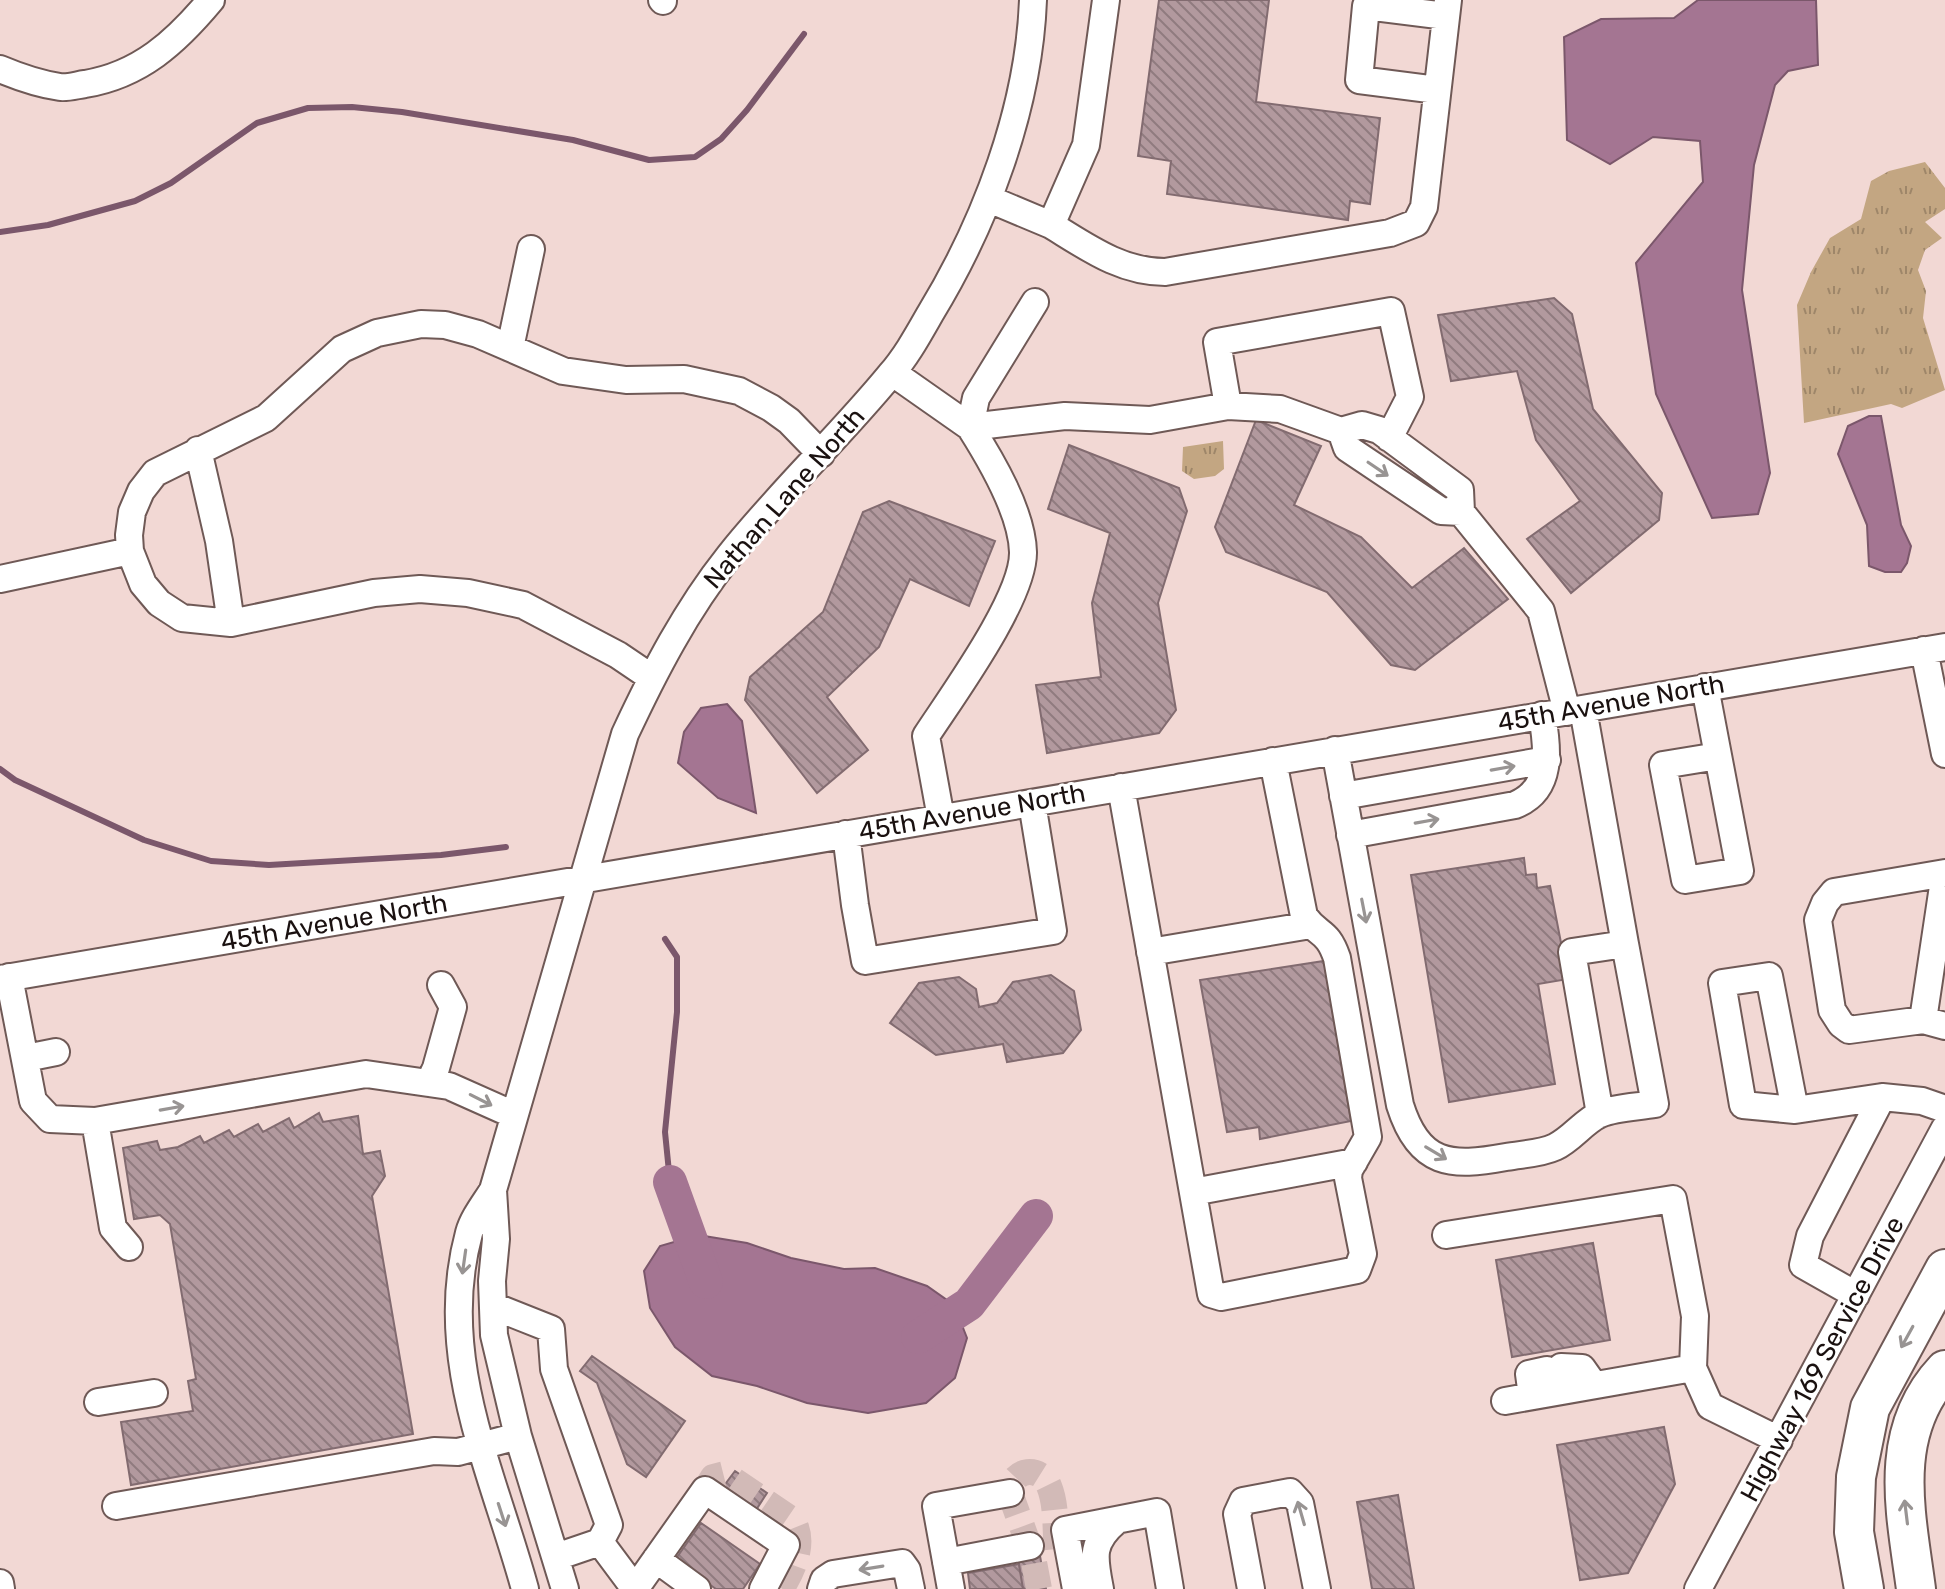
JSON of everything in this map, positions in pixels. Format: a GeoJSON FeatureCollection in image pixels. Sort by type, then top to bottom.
{"type":"FeatureCollection","features":[{"type":"Feature","properties":{"kind":"highway"},"geometry":{"type":"LineString","coordinates":[[1864,1589],[1854,1532],[1856,1477],[1870,1408],[1945,1269]]}},
{"type":"Feature","properties":{"kind":"highway"},"geometry":{"type":"LineString","coordinates":[[1916,1589],[1903,1484],[1906,1454],[1917,1412],[1945,1370]]}},
{"type":"Feature","properties":{"kind":"street"},"geometry":{"type":"LineString","coordinates":[[0,69],[25,79],[63,87],[130,72],[185,32],[211,0]]}},
{"type":"Feature","properties":{"kind":"street","name":"Nathan Lane North"},"geometry":{"type":"LineString","coordinates":[[521,1583],[479,1447],[465,1379],[460,1302],[469,1230],[493,1190],[625,734],[689,612],[728,557],[893,373],[938,301],[989,199],[1022,85],[1033,0]]}},
{"type":"Feature","properties":{"kind":"street"},"geometry":{"type":"LineString","coordinates":[[1051,225],[1086,145],[1106,0]]}},
{"type":"Feature","properties":{"kind":"street"},"geometry":{"type":"LineString","coordinates":[[989,199],[1051,225],[1113,262],[1142,272],[1165,272],[1390,233],[1416,223],[1424,207],[1447,8],[1366,6],[1359,80],[1437,90]]}},
{"type":"Feature","properties":{"kind":"street"},"geometry":{"type":"LineString","coordinates":[[510,348],[531,249]]}},
{"type":"Feature","properties":{"kind":"street"},"geometry":{"type":"LineString","coordinates":[[970,427],[976,398],[1035,302]]}},
{"type":"Feature","properties":{"kind":"street"},"geometry":{"type":"LineString","coordinates":[[1228,406],[1217,342],[1391,311],[1410,397],[1389,438]]}},
{"type":"Feature","properties":{"kind":"street"},"geometry":{"type":"LineString","coordinates":[[652,678],[618,655],[523,605],[468,593],[420,589],[374,593],[231,623],[182,618],[159,603],[143,584],[130,551],[132,512],[141,491],[155,473],[266,418],[342,349],[377,333],[421,324],[445,325],[478,334],[563,371],[626,380],[684,379],[739,391],[789,421],[821,454]]}},
{"type":"Feature","properties":{"kind":"street"},"geometry":{"type":"LineString","coordinates":[[893,373],[970,427],[995,467],[1014,510],[1023,552],[1016,588],[974,663],[926,736],[941,818]]}},
{"type":"Feature","properties":{"kind":"street"},"geometry":{"type":"LineString","coordinates":[[970,427],[1065,416],[1150,420],[1228,406],[1280,409],[1341,431],[1362,425],[1379,430],[1460,490],[1461,512],[1541,611],[1564,712],[1625,944],[1655,1104],[1600,1114],[1570,1138],[1547,1150],[1471,1164],[1439,1158],[1419,1143],[1408,1129],[1400,1105],[1335,750]]}},
{"type":"Feature","properties":{"kind":"street"},"geometry":{"type":"LineString","coordinates":[[1341,431],[1347,448],[1382,472],[1441,511],[1461,512]]}},
{"type":"Feature","properties":{"kind":"street"},"geometry":{"type":"LineString","coordinates":[[198,450],[219,541],[231,623]]}},
{"type":"Feature","properties":{"kind":"street"},"geometry":{"type":"LineString","coordinates":[[0,579],[130,551]]}},
{"type":"Feature","properties":{"kind":"street"},"geometry":{"type":"LineString","coordinates":[[1935,648],[1945,754]]}},
{"type":"Feature","properties":{"kind":"street","name":"45th Avenue North"},"geometry":{"type":"LineString","coordinates":[[5,978],[1935,648]]}},
{"type":"Feature","properties":{"kind":"street"},"geometry":{"type":"LineString","coordinates":[[1705,687],[1740,871],[1685,880],[1663,765],[1718,756]]}},
{"type":"Feature","properties":{"kind":"street"},"geometry":{"type":"LineString","coordinates":[[1350,835],[1526,801],[1542,779],[1564,712]]}},
{"type":"Feature","properties":{"kind":"street"},"geometry":{"type":"LineString","coordinates":[[1343,796],[1547,760]]}},
{"type":"Feature","properties":{"kind":"street"},"geometry":{"type":"LineString","coordinates":[[1121,787],[1211,1294],[1221,1297],[1357,1270],[1363,1254],[1348,1178],[1368,1137],[1337,958],[1329,939],[1304,916],[1273,761]]}},
{"type":"Feature","properties":{"kind":"street"},"geometry":{"type":"LineString","coordinates":[[846,834],[865,961],[1053,931],[1032,803]]}},
{"type":"Feature","properties":{"kind":"street"},"geometry":{"type":"LineString","coordinates":[[1945,873],[1934,1023],[1849,1030],[1841,1024],[1832,1010],[1818,920],[1834,892],[1945,873]]}},
{"type":"Feature","properties":{"kind":"street"},"geometry":{"type":"LineString","coordinates":[[1150,952],[1311,925]]}},
{"type":"Feature","properties":{"kind":"street"},"geometry":{"type":"LineString","coordinates":[[1600,1114],[1572,952],[1625,944]]}},
{"type":"Feature","properties":{"kind":"street"},"geometry":{"type":"LineString","coordinates":[[1795,1110],[1769,976],[1722,983],[1743,1105],[1795,1110],[1882,1097],[1922,1101],[1945,1109]]}},
{"type":"Feature","properties":{"kind":"street"},"geometry":{"type":"LineString","coordinates":[[5,978],[26,1058],[33,1101],[50,1119],[95,1121],[366,1074],[449,1086],[514,1115]]}},
{"type":"Feature","properties":{"kind":"street"},"geometry":{"type":"LineString","coordinates":[[429,1083],[453,1007],[441,985]]}},
{"type":"Feature","properties":{"kind":"street"},"geometry":{"type":"LineString","coordinates":[[26,1058],[56,1052]]}},
{"type":"Feature","properties":{"kind":"street"},"geometry":{"type":"LineString","coordinates":[[1856,1295],[1803,1265],[1810,1236],[1882,1097]]}},
{"type":"Feature","properties":{"kind":"street"},"geometry":{"type":"LineString","coordinates":[[95,1121],[113,1228],[129,1247]]}},
{"type":"Feature","properties":{"kind":"street","name":"Highway 169 Service Drive"},"geometry":{"type":"LineString","coordinates":[[1698,1589],[1945,1128]]}},
{"type":"Feature","properties":{"kind":"street"},"geometry":{"type":"LineString","coordinates":[[1193,1192],[1354,1162]]}},
{"type":"Feature","properties":{"kind":"street","name":"Nathan Lane North"},"geometry":{"type":"LineString","coordinates":[[493,1190],[496,1239],[492,1281],[494,1335],[518,1436],[565,1589]]}},
{"type":"Feature","properties":{"kind":"street"},"geometry":{"type":"LineString","coordinates":[[1446,1235],[1673,1199],[1695,1316],[1693,1368],[1710,1406],[1779,1440]]}},
{"type":"Feature","properties":{"kind":"street"},"geometry":{"type":"LineString","coordinates":[[493,1306],[551,1329],[554,1369],[609,1525],[600,1542],[556,1557]]}},
{"type":"Feature","properties":{"kind":"street"},"geometry":{"type":"LineString","coordinates":[[1532,1396],[1529,1374],[1554,1369],[1582,1368],[1594,1385]]}},
{"type":"Feature","properties":{"kind":"street"},"geometry":{"type":"LineString","coordinates":[[1505,1401],[1693,1368]]}},
{"type":"Feature","properties":{"kind":"street"},"geometry":{"type":"LineString","coordinates":[[98,1402],[154,1393]]}},
{"type":"Feature","properties":{"kind":"street"},"geometry":{"type":"LineString","coordinates":[[116,1506],[434,1451],[458,1452],[518,1436]]}},
{"type":"Feature","properties":{"kind":"street"},"geometry":{"type":"LineString","coordinates":[[600,1542],[635,1589],[705,1490],[786,1545],[763,1589]]}},
{"type":"Feature","properties":{"kind":"street"},"geometry":{"type":"LineString","coordinates":[[1251,1589],[1237,1514],[1243,1501],[1290,1492],[1300,1503],[1317,1589]]}},
{"type":"Feature","properties":{"kind":"street"},"geometry":{"type":"LineString","coordinates":[[951,1589],[936,1506],[1010,1493]]}},
{"type":"Feature","properties":{"kind":"street"},"geometry":{"type":"LineString","coordinates":[[1076,1589],[1065,1530],[1157,1512],[1170,1589]]}},
{"type":"Feature","properties":{"kind":"street"},"geometry":{"type":"LineString","coordinates":[[1100,1589],[1095,1548],[1106,1529],[1116,1521]]}},
{"type":"Feature","properties":{"kind":"street"},"geometry":{"type":"LineString","coordinates":[[946,1562],[1030,1546]]}},
{"type":"Feature","properties":{"kind":"street"},"geometry":{"type":"LineString","coordinates":[[656,1559],[697,1589]]}},
{"type":"Feature","properties":{"kind":"street"},"geometry":{"type":"LineString","coordinates":[[821,1589],[824,1580],[833,1574],[902,1563],[907,1570],[911,1589]]}},
{"type":"Feature","properties":{"kind":"green space"},"geometry":{"type":"Polygon","coordinates":[[[1925,162],[1945,188],[1945,209],[1925,222],[1942,238],[1925,250],[1918,270],[1926,291],[1923,318],[1945,390],[1902,408],[1891,404],[1804,423],[1797,305],[1811,272],[1830,238],[1861,219],[1871,181],[1889,171],[1925,162]]]}},
{"type":"Feature","properties":{"kind":"green space"},"geometry":{"type":"Polygon","coordinates":[[[1223,441],[1224,469],[1215,476],[1194,479],[1182,471],[1183,447],[1223,441]]]}},
{"type":"Feature","properties":{"kind":"shaded area"},"geometry":{"type":"Polygon","coordinates":[[[1698,0],[1816,0],[1818,65],[1788,71],[1775,85],[1754,165],[1742,290],[1770,473],[1758,514],[1712,518],[1656,394],[1636,263],[1703,182],[1700,141],[1653,137],[1610,164],[1567,140],[1564,37],[1601,19],[1674,18],[1698,0]]]}},
{"type":"Feature","properties":{"kind":"shaded area"},"geometry":{"type":"Polygon","coordinates":[[[1869,416],[1881,416],[1901,525],[1911,546],[1901,572],[1885,572],[1869,566],[1867,525],[1838,454],[1848,426],[1869,416]]]}},
{"type":"Feature","properties":{"kind":"shaded area"},"geometry":{"type":"Polygon","coordinates":[[[727,704],[742,721],[756,813],[718,798],[678,763],[684,732],[701,708],[727,704]]]}},
{"type":"Feature","properties":{"kind":"shaded area"},"geometry":{"type":"Polygon","coordinates":[[[698,1235],[747,1243],[791,1258],[844,1269],[875,1268],[927,1286],[954,1305],[967,1338],[955,1378],[926,1403],[868,1413],[807,1403],[757,1386],[712,1376],[675,1347],[650,1308],[644,1271],[660,1246],[698,1235]]]}},
{"type":"Feature","properties":{"kind":"building"},"geometry":{"type":"Polygon","coordinates":[[[1159,0],[1269,0],[1256,102],[1380,118],[1370,204],[1350,201],[1348,220],[1167,194],[1171,161],[1138,156],[1159,0]]]}},
{"type":"Feature","properties":{"kind":"building"},"geometry":{"type":"Polygon","coordinates":[[[1554,298],[1572,314],[1593,409],[1662,493],[1659,520],[1571,593],[1527,539],[1580,501],[1536,440],[1517,371],[1451,381],[1438,315],[1554,298]]]}},
{"type":"Feature","properties":{"kind":"building"},"geometry":{"type":"Polygon","coordinates":[[[1256,420],[1321,446],[1294,505],[1361,537],[1412,588],[1464,548],[1508,599],[1415,670],[1391,665],[1327,592],[1226,552],[1215,527],[1256,420]]]}},
{"type":"Feature","properties":{"kind":"building"},"geometry":{"type":"Polygon","coordinates":[[[1069,445],[1179,488],[1187,511],[1158,603],[1176,710],[1159,733],[1047,753],[1036,685],[1101,677],[1092,603],[1110,533],[1048,509],[1069,445]]]}},
{"type":"Feature","properties":{"kind":"building"},"geometry":{"type":"Polygon","coordinates":[[[889,501],[995,541],[969,606],[910,579],[879,647],[827,697],[868,750],[817,793],[745,700],[750,677],[823,612],[863,512],[889,501]]]}},
{"type":"Feature","properties":{"kind":"building"},"geometry":{"type":"Polygon","coordinates":[[[1524,858],[1526,875],[1536,874],[1537,888],[1550,886],[1568,979],[1538,984],[1555,1084],[1449,1102],[1411,875],[1524,858]]]}},
{"type":"Feature","properties":{"kind":"building"},"geometry":{"type":"Polygon","coordinates":[[[1324,961],[1351,1121],[1260,1139],[1259,1127],[1227,1132],[1200,980],[1324,961]]]}},
{"type":"Feature","properties":{"kind":"building"},"geometry":{"type":"Polygon","coordinates":[[[1051,975],[1074,991],[1081,1030],[1063,1053],[1007,1062],[1003,1044],[936,1055],[890,1023],[919,983],[959,977],[976,989],[979,1007],[997,1003],[1013,982],[1051,975]]]}},
{"type":"Feature","properties":{"kind":"building"},"geometry":{"type":"Polygon","coordinates":[[[319,1113],[323,1122],[358,1116],[363,1154],[380,1151],[385,1176],[372,1196],[413,1434],[131,1485],[121,1422],[193,1411],[188,1381],[196,1379],[170,1224],[160,1215],[134,1219],[123,1148],[157,1141],[160,1150],[178,1147],[200,1136],[204,1143],[229,1130],[234,1137],[258,1124],[263,1132],[289,1118],[294,1128],[319,1113]]]}},
{"type":"Feature","properties":{"kind":"building"},"geometry":{"type":"Polygon","coordinates":[[[1593,1243],[1610,1340],[1512,1357],[1496,1260],[1593,1243]]]}},
{"type":"Feature","properties":{"kind":"building"},"geometry":{"type":"Polygon","coordinates":[[[592,1356],[685,1421],[646,1477],[627,1464],[597,1383],[580,1371],[592,1356]]]}},
{"type":"Feature","properties":{"kind":"building"},"geometry":{"type":"Polygon","coordinates":[[[1664,1427],[1675,1484],[1628,1573],[1580,1580],[1557,1445],[1664,1427]]]}},
{"type":"Feature","properties":{"kind":"building"},"geometry":{"type":"Polygon","coordinates":[[[735,1471],[767,1493],[756,1510],[723,1487],[735,1471]]]}},
{"type":"Feature","properties":{"kind":"building"},"geometry":{"type":"Polygon","coordinates":[[[1398,1495],[1414,1589],[1372,1589],[1357,1502],[1398,1495]]]}},
{"type":"Feature","properties":{"kind":"building"},"geometry":{"type":"Polygon","coordinates":[[[701,1523],[760,1564],[743,1589],[716,1589],[675,1560],[701,1523]]]}},
{"type":"Feature","properties":{"kind":"building"},"geometry":{"type":"Polygon","coordinates":[[[1040,1556],[1046,1589],[1023,1589],[1018,1559],[1040,1556]]]}},
{"type":"Feature","properties":{"kind":"building"},"geometry":{"type":"Polygon","coordinates":[[[1019,1564],[1023,1589],[970,1589],[968,1573],[1019,1564]]]}},
{"type":"Feature","properties":{"kind":"waterway"},"geometry":{"type":"LineString","coordinates":[[0,232],[48,225],[135,201],[171,183],[257,123],[308,108],[352,107],[402,112],[573,140],[649,160],[695,157],[721,139],[747,110],[804,34]]}},
{"type":"Feature","properties":{"kind":"waterway"},"geometry":{"type":"LineString","coordinates":[[0,769],[15,780],[144,840],[211,861],[269,865],[441,855],[506,847]]}},
{"type":"Feature","properties":{"kind":"waterway"},"geometry":{"type":"LineString","coordinates":[[665,939],[677,957],[677,1012],[665,1132],[670,1182]]}},
{"type":"Feature","properties":{"kind":"waterway"},"geometry":{"type":"LineString","coordinates":[[670,1182],[706,1282]]}},
{"type":"Feature","properties":{"kind":"waterway"},"geometry":{"type":"LineString","coordinates":[[918,1337],[969,1304],[1036,1216]]}},
{"type":"Feature","properties":{"kind":"tunnel"},"geometry":{"type":"LineString","coordinates":[[1039,1589],[1033,1557],[1010,1493],[1021,1474],[1033,1472],[1045,1479],[1049,1486],[1054,1503],[1058,1558]]}},
{"type":"Feature","properties":{"kind":"tunnel"},"geometry":{"type":"LineString","coordinates":[[705,1490],[713,1477],[725,1474],[791,1519],[798,1535],[797,1554],[781,1589]]}}]}
